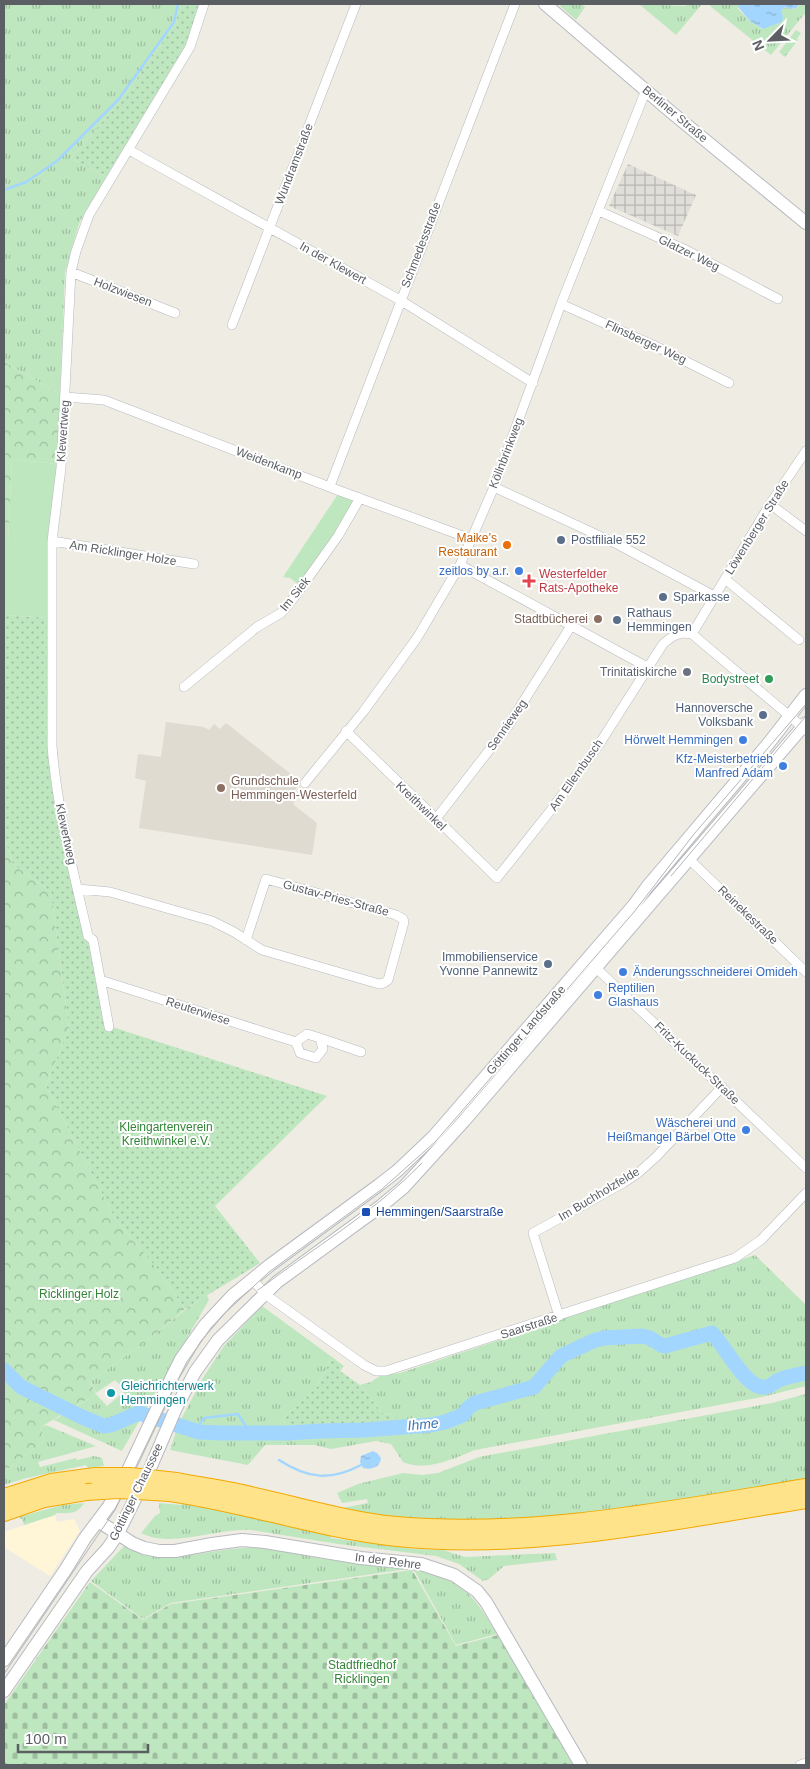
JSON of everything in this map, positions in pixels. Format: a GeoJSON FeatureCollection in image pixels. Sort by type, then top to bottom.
{"type":"FeatureCollection","features":[{"type":"Feature","properties":{"kind":"highway"},"geometry":{"type":"LineString","coordinates":[[4,1497],[51,1482],[95,1476],[130,1476],[276,1515],[354,1532],[396,1538],[471,1542],[553,1537],[627,1528],[806,1500]]}},
{"type":"Feature","properties":{"kind":"highway"},"geometry":{"type":"LineString","coordinates":[[4,1513],[44,1499],[86,1492],[174,1487],[250,1495],[313,1511],[396,1525],[452,1528],[564,1522],[613,1517],[806,1488]]}},
{"type":"Feature","properties":{"kind":"street","name":"Klewertweg"},"geometry":{"type":"LineString","coordinates":[[78,889],[54,776],[52,746],[52,541],[61,468],[71,272],[76,251],[89,215],[190,47],[204,4]]}},
{"type":"Feature","properties":{"kind":"street","name":"Wundramstraße"},"geometry":{"type":"LineString","coordinates":[[232,324],[356,4]]}},
{"type":"Feature","properties":{"kind":"street","name":"Schmedesstraße"},"geometry":{"type":"LineString","coordinates":[[330,486],[515,4]]}},
{"type":"Feature","properties":{"kind":"street","name":"Berliner Straße"},"geometry":{"type":"LineString","coordinates":[[545,4],[806,223]]}},
{"type":"Feature","properties":{"kind":"street","name":"Köllnbrinkweg"},"geometry":{"type":"LineString","coordinates":[[305,783],[363,712],[417,638],[460,565],[494,487],[561,304],[646,90]]}},
{"type":"Feature","properties":{"kind":"street","name":"In der Klewert"},"geometry":{"type":"LineString","coordinates":[[129,150],[400,300],[533,383]]}},
{"type":"Feature","properties":{"kind":"street","name":"Glatzer Weg"},"geometry":{"type":"LineString","coordinates":[[598,211],[684,249],[778,299]]}},
{"type":"Feature","properties":{"kind":"street","name":"Holzwiesen"},"geometry":{"type":"LineString","coordinates":[[71,272],[175,313]]}},
{"type":"Feature","properties":{"kind":"street","name":"Flinsberger Weg"},"geometry":{"type":"LineString","coordinates":[[561,304],[648,342],[729,383]]}},
{"type":"Feature","properties":{"kind":"street","name":"Weidenkamp"},"geometry":{"type":"LineString","coordinates":[[65,397],[104,400],[472,539]]}},
{"type":"Feature","properties":{"kind":"street","name":"Löwenberger Straße"},"geometry":{"type":"LineString","coordinates":[[692,634],[770,504],[806,451]]}},
{"type":"Feature","properties":{"kind":"street"},"geometry":{"type":"LineString","coordinates":[[494,487],[619,545],[714,596]]}},
{"type":"Feature","properties":{"kind":"street","name":"Im Siek"},"geometry":{"type":"LineString","coordinates":[[184,687],[257,627],[281,612],[296,595],[338,536],[360,498]]}},
{"type":"Feature","properties":{"kind":"street"},"geometry":{"type":"LineString","coordinates":[[770,504],[806,531]]}},
{"type":"Feature","properties":{"kind":"street","name":"Am Ricklinger Holze"},"geometry":{"type":"LineString","coordinates":[[52,541],[194,564]]}},
{"type":"Feature","properties":{"kind":"street"},"geometry":{"type":"LineString","coordinates":[[460,565],[647,667]]}},
{"type":"Feature","properties":{"kind":"street"},"geometry":{"type":"LineString","coordinates":[[725,579],[799,640]]}},
{"type":"Feature","properties":{"kind":"street","name":"Sennieweg"},"geometry":{"type":"LineString","coordinates":[[435,820],[508,726],[571,626]]}},
{"type":"Feature","properties":{"kind":"street","name":"Am Ellernbusch"},"geometry":{"type":"LineString","coordinates":[[497,878],[552,810],[595,749],[663,644],[674,635],[682,632],[692,634]]}},
{"type":"Feature","properties":{"kind":"street"},"geometry":{"type":"LineString","coordinates":[[692,634],[801,724]]}},
{"type":"Feature","properties":{"kind":"street","name":"Göttinger Landstraße"},"geometry":{"type":"LineString","coordinates":[[264,1293],[386,1203],[404,1187],[464,1121],[591,963],[689,859],[801,724],[806,695]]}},
{"type":"Feature","properties":{"kind":"street","name":"Göttinger Landstraße"},"geometry":{"type":"LineString","coordinates":[[189,1347],[205,1325],[232,1296],[379,1185],[419,1151],[591,963],[801,724]]}},
{"type":"Feature","properties":{"kind":"street","name":"Kreithwinkel"},"geometry":{"type":"LineString","coordinates":[[346,732],[497,878]]}},
{"type":"Feature","properties":{"kind":"street","name":"Reinekestraße"},"geometry":{"type":"LineString","coordinates":[[689,859],[806,972]]}},
{"type":"Feature","properties":{"kind":"street","name":"Gustav-Pries-Straße"},"geometry":{"type":"LineString","coordinates":[[78,889],[110,892],[212,921],[262,950],[379,984],[388,980],[404,922],[403,919],[396,915],[266,880],[246,940]]}},
{"type":"Feature","properties":{"kind":"street"},"geometry":{"type":"LineString","coordinates":[[78,889],[88,936],[93,940],[109,1027]]}},
{"type":"Feature","properties":{"kind":"street","name":"Fritz-Kuckuck-Straße"},"geometry":{"type":"LineString","coordinates":[[591,963],[806,1168]]}},
{"type":"Feature","properties":{"kind":"street","name":"Reuterwiese"},"geometry":{"type":"LineString","coordinates":[[100,980],[296,1042]]}},
{"type":"Feature","properties":{"kind":"street","name":"Reuterwiese"},"geometry":{"type":"LineString","coordinates":[[296,1042],[307,1034],[361,1052]]}},
{"type":"Feature","properties":{"kind":"street","name":"Reuterwiese"},"geometry":{"type":"LineString","coordinates":[[296,1042],[300,1053],[316,1058],[323,1049],[320,1038]]}},
{"type":"Feature","properties":{"kind":"street","name":"Im Buchholzfelde"},"geometry":{"type":"LineString","coordinates":[[559,1316],[533,1233],[615,1188],[638,1172],[656,1157],[722,1087]]}},
{"type":"Feature","properties":{"kind":"street","name":"Saarstraße"},"geometry":{"type":"LineString","coordinates":[[252,1280],[264,1293],[364,1365],[386,1372],[735,1258],[761,1240],[806,1193]]}},
{"type":"Feature","properties":{"kind":"street","name":"Göttinger Chaussee"},"geometry":{"type":"LineString","coordinates":[[4,1691],[87,1571],[117,1535],[149,1471],[176,1408],[195,1372],[218,1340],[264,1293]]}},
{"type":"Feature","properties":{"kind":"street","name":"Göttinger Chaussee"},"geometry":{"type":"LineString","coordinates":[[4,1660],[85,1538],[109,1506],[147,1431],[159,1401],[189,1347]]}},
{"type":"Feature","properties":{"kind":"street","name":"In der Rehre"},"geometry":{"type":"LineString","coordinates":[[98,1521],[117,1535],[144,1548],[159,1551],[175,1551],[226,1542],[253,1541],[361,1558],[421,1564],[454,1575],[477,1591],[486,1602],[581,1765]]}},
{"type":"Feature","properties":{"kind":"street"},"geometry":{"type":"LineString","coordinates":[[800,1765],[806,1763]]}},
{"type":"Feature","properties":{"kind":"shaded area"},"geometry":{"type":"Polygon","coordinates":[[[628,164],[696,195],[678,236],[609,206],[628,164]]]}},
{"type":"Feature","properties":{"kind":"shaded area","name":"Grundschule Hemmingen-Westerfeld"},"geometry":{"type":"Polygon","coordinates":[[[166,722],[204,727],[209,730],[214,724],[220,729],[226,723],[301,782],[292,794],[294,805],[317,823],[312,855],[139,828],[146,781],[135,778],[138,754],[161,757],[166,722]]]}},
{"type":"Feature","properties":{"kind":"shaded area"},"geometry":{"type":"Polygon","coordinates":[[[55,1515],[57,1522],[74,1519],[80,1531],[50,1576],[4,1547],[4,1532],[55,1515]]]}},
{"type":"Feature","properties":{"kind":"green space"},"geometry":{"type":"Polygon","coordinates":[[[4,4],[180,4],[176,24],[120,102],[71,158],[106,177],[80,221],[65,273],[60,394],[4,362],[4,4]]]}},
{"type":"Feature","properties":{"kind":"green space"},"geometry":{"type":"Polygon","coordinates":[[[180,4],[199,4],[186,45],[106,177],[71,158],[120,102],[176,24],[180,4]]]}},
{"type":"Feature","properties":{"kind":"green space"},"geometry":{"type":"Polygon","coordinates":[[[562,4],[581,4],[585,7],[576,20],[560,6],[562,4]]]}},
{"type":"Feature","properties":{"kind":"green space"},"geometry":{"type":"Polygon","coordinates":[[[639,4],[685,6],[689,4],[702,4],[676,35],[639,4]]]}},
{"type":"Feature","properties":{"kind":"green space"},"geometry":{"type":"Polygon","coordinates":[[[711,4],[739,4],[738,9],[750,21],[762,29],[782,22],[781,11],[785,7],[791,9],[798,8],[799,4],[806,4],[806,12],[771,55],[710,6],[711,4]]]}},
{"type":"Feature","properties":{"kind":"green space"},"geometry":{"type":"Polygon","coordinates":[[[796,30],[801,33],[785,57],[779,52],[796,30]]]}},
{"type":"Feature","properties":{"kind":"green space"},"geometry":{"type":"Polygon","coordinates":[[[4,362],[60,394],[57,464],[12,459],[8,541],[4,541],[4,362]]]}},
{"type":"Feature","properties":{"kind":"green space"},"geometry":{"type":"Polygon","coordinates":[[[12,459],[57,464],[49,543],[49,618],[4,615],[4,541],[8,541],[12,459]]]}},
{"type":"Feature","properties":{"kind":"green space"},"geometry":{"type":"Polygon","coordinates":[[[340,491],[360,498],[302,587],[290,578],[283,577],[340,491]]]}},
{"type":"Feature","properties":{"kind":"green space","name":"Kleingartenverein Kreithwinkel e.V."},"geometry":{"type":"Polygon","coordinates":[[[4,615],[49,618],[47,695],[51,771],[106,1025],[327,1096],[215,1206],[260,1263],[185,1309],[159,1271],[116,1220],[46,1086],[69,1028],[51,892],[13,864],[4,837],[4,615]]]}},
{"type":"Feature","properties":{"kind":"green space","name":"Ricklinger Holz"},"geometry":{"type":"Polygon","coordinates":[[[4,837],[13,864],[51,892],[69,1028],[46,1086],[116,1220],[159,1271],[185,1309],[157,1333],[90,1382],[96,1394],[41,1427],[44,1441],[4,1472],[4,837]]]}},
{"type":"Feature","properties":{"kind":"green space"},"geometry":{"type":"Polygon","coordinates":[[[755,1255],[806,1305],[806,1386],[762,1397],[475,1450],[439,1463],[421,1466],[403,1462],[391,1444],[376,1441],[331,1449],[314,1445],[265,1445],[248,1465],[170,1450],[177,1428],[199,1434],[245,1436],[397,1430],[397,1414],[382,1413],[360,1385],[371,1382],[381,1375],[400,1373],[755,1255]]]}},
{"type":"Feature","properties":{"kind":"green space"},"geometry":{"type":"Polygon","coordinates":[[[207,1295],[209,1300],[122,1451],[54,1420],[96,1394],[107,1406],[125,1391],[115,1380],[96,1393],[90,1382],[207,1295]]]}},
{"type":"Feature","properties":{"kind":"green space"},"geometry":{"type":"Polygon","coordinates":[[[262,1306],[332,1357],[317,1387],[283,1418],[287,1430],[219,1430],[179,1423],[204,1376],[224,1346],[262,1306]]]}},
{"type":"Feature","properties":{"kind":"green space"},"geometry":{"type":"Polygon","coordinates":[[[332,1357],[344,1366],[340,1371],[360,1385],[382,1413],[397,1414],[397,1426],[287,1430],[283,1418],[317,1387],[332,1357]]]}},
{"type":"Feature","properties":{"kind":"green space"},"geometry":{"type":"Polygon","coordinates":[[[806,1394],[806,1481],[581,1515],[470,1521],[397,1518],[336,1509],[368,1503],[367,1499],[342,1503],[337,1493],[358,1484],[403,1473],[422,1475],[438,1473],[479,1457],[772,1403],[806,1394]]]}},
{"type":"Feature","properties":{"kind":"green space"},"geometry":{"type":"Polygon","coordinates":[[[46,1425],[96,1446],[38,1462],[40,1467],[76,1458],[77,1460],[94,1456],[102,1458],[104,1466],[88,1468],[86,1465],[4,1485],[4,1472],[44,1441],[41,1427],[46,1425]]]}},
{"type":"Feature","properties":{"kind":"green space"},"geometry":{"type":"Polygon","coordinates":[[[84,1503],[78,1510],[68,1513],[56,1513],[55,1515],[24,1525],[22,1519],[18,1517],[63,1505],[84,1503]]]}},
{"type":"Feature","properties":{"kind":"green space"},"geometry":{"type":"Polygon","coordinates":[[[159,1503],[197,1505],[330,1533],[331,1538],[415,1549],[443,1550],[465,1557],[555,1553],[557,1560],[504,1566],[489,1579],[483,1581],[459,1564],[436,1556],[338,1544],[251,1530],[237,1530],[180,1539],[153,1537],[141,1533],[155,1516],[160,1513],[159,1503]]]}},
{"type":"Feature","properties":{"kind":"green space"},"geometry":{"type":"Polygon","coordinates":[[[124,1546],[142,1553],[176,1557],[245,1548],[263,1548],[324,1559],[408,1569],[171,1603],[143,1619],[91,1581],[124,1546]]]}},
{"type":"Feature","properties":{"kind":"green space","name":"Stadtfriedhof Ricklingen"},"geometry":{"type":"Polygon","coordinates":[[[412,1570],[456,1646],[498,1635],[573,1765],[4,1765],[4,1705],[90,1582],[143,1620],[171,1604],[412,1570]]]}},
{"type":"Feature","properties":{"kind":"green space"},"geometry":{"type":"Polygon","coordinates":[[[414,1570],[444,1578],[464,1590],[473,1598],[497,1634],[456,1645],[414,1570]]]}},
{"type":"Feature","properties":{"kind":"water"},"geometry":{"type":"Polygon","coordinates":[[[740,4],[799,4],[797,8],[790,9],[785,7],[781,11],[783,16],[782,22],[763,29],[750,21],[738,7],[740,4]]]}},
{"type":"Feature","properties":{"kind":"water"},"geometry":{"type":"Polygon","coordinates":[[[373,1451],[381,1458],[379,1464],[369,1469],[363,1468],[360,1462],[361,1456],[373,1451]]]}},
{"type":"Feature","properties":{"kind":"waterway"},"geometry":{"type":"LineString","coordinates":[[4,190],[26,182],[57,161],[118,100],[174,22],[178,4]]}},
{"type":"Feature","properties":{"kind":"waterway","name":"Ihme"},"geometry":{"type":"LineString","coordinates":[[4,1370],[21,1387],[104,1426],[139,1413],[199,1432],[220,1433],[364,1430],[431,1425],[445,1422],[463,1415],[475,1403],[534,1387],[561,1356],[604,1338],[642,1336],[665,1346],[712,1333],[736,1366],[751,1382],[759,1387],[766,1387],[779,1380],[806,1373]]}},
{"type":"Feature","properties":{"kind":"waterway"},"geometry":{"type":"LineString","coordinates":[[195,1431],[204,1418],[238,1414],[250,1433]]}},
{"type":"Feature","properties":{"kind":"waterway"},"geometry":{"type":"LineString","coordinates":[[279,1460],[300,1471],[320,1476],[340,1474],[361,1465]]}},
{"type":"Feature","properties":{"kind":"tram line"},"geometry":{"type":"LineString","coordinates":[[4,1674],[115,1510],[175,1385],[201,1341],[225,1313],[269,1272],[382,1189],[436,1141],[634,912],[694,834],[806,704]]}},
{"type":"Feature","properties":{"kind":"tram line"},"geometry":{"type":"LineString","coordinates":[[671,876],[806,716]]}},
{"type":"Feature","properties":{"kind":"tram line"},"geometry":{"type":"LineString","coordinates":[[258,1290],[364,1214],[422,1163]]}},
{"type":"Feature","properties":{"kind":"place","name":"Postfiliale 552"},"geometry":{"type":"Point","coordinates":[561,540]}},
{"type":"Feature","properties":{"kind":"place","name":"Maike’s Restaurant"},"geometry":{"type":"Point","coordinates":[507,545]}},
{"type":"Feature","properties":{"kind":"place","name":"zeitlos by a.r."},"geometry":{"type":"Point","coordinates":[519,571]}},
{"type":"Feature","properties":{"kind":"place","name":"Westerfelder Rats-Apotheke"},"geometry":{"type":"Point","coordinates":[529,581]}},
{"type":"Feature","properties":{"kind":"place","name":"Sparkasse"},"geometry":{"type":"Point","coordinates":[663,597]}},
{"type":"Feature","properties":{"kind":"place","name":"Stadtbücherei"},"geometry":{"type":"Point","coordinates":[598,619]}},
{"type":"Feature","properties":{"kind":"place","name":"Rathaus Hemmingen"},"geometry":{"type":"Point","coordinates":[617,620]}},
{"type":"Feature","properties":{"kind":"place","name":"Trinitatiskirche"},"geometry":{"type":"Point","coordinates":[687,672]}},
{"type":"Feature","properties":{"kind":"place","name":"Bodystreet"},"geometry":{"type":"Point","coordinates":[769,679]}},
{"type":"Feature","properties":{"kind":"place","name":"Hannoversche Volksbank"},"geometry":{"type":"Point","coordinates":[763,715]}},
{"type":"Feature","properties":{"kind":"place","name":"Hörwelt Hemmingen"},"geometry":{"type":"Point","coordinates":[743,740]}},
{"type":"Feature","properties":{"kind":"place","name":"Kfz-Meisterbetrieb Manfred Adam"},"geometry":{"type":"Point","coordinates":[783,766]}},
{"type":"Feature","properties":{"kind":"place","name":"Grundschule Hemmingen-Westerfeld"},"geometry":{"type":"Point","coordinates":[221,788]}},
{"type":"Feature","properties":{"kind":"place","name":"Immobilienservice Yvonne Pannewitz"},"geometry":{"type":"Point","coordinates":[548,964]}},
{"type":"Feature","properties":{"kind":"place","name":"Änderungsschneiderei Omideh"},"geometry":{"type":"Point","coordinates":[623,972]}},
{"type":"Feature","properties":{"kind":"place","name":"Reptilien Glashaus"},"geometry":{"type":"Point","coordinates":[598,995]}},
{"type":"Feature","properties":{"kind":"place","name":"Wäscherei und Heißmangel Bärbel Otte"},"geometry":{"type":"Point","coordinates":[746,1130]}},
{"type":"Feature","properties":{"kind":"place","name":"Hemmingen/Saarstraße"},"geometry":{"type":"Point","coordinates":[366,1212]}},
{"type":"Feature","properties":{"kind":"place","name":"Gleichrichterwerk Hemmingen"},"geometry":{"type":"Point","coordinates":[111,1393]}}]}
